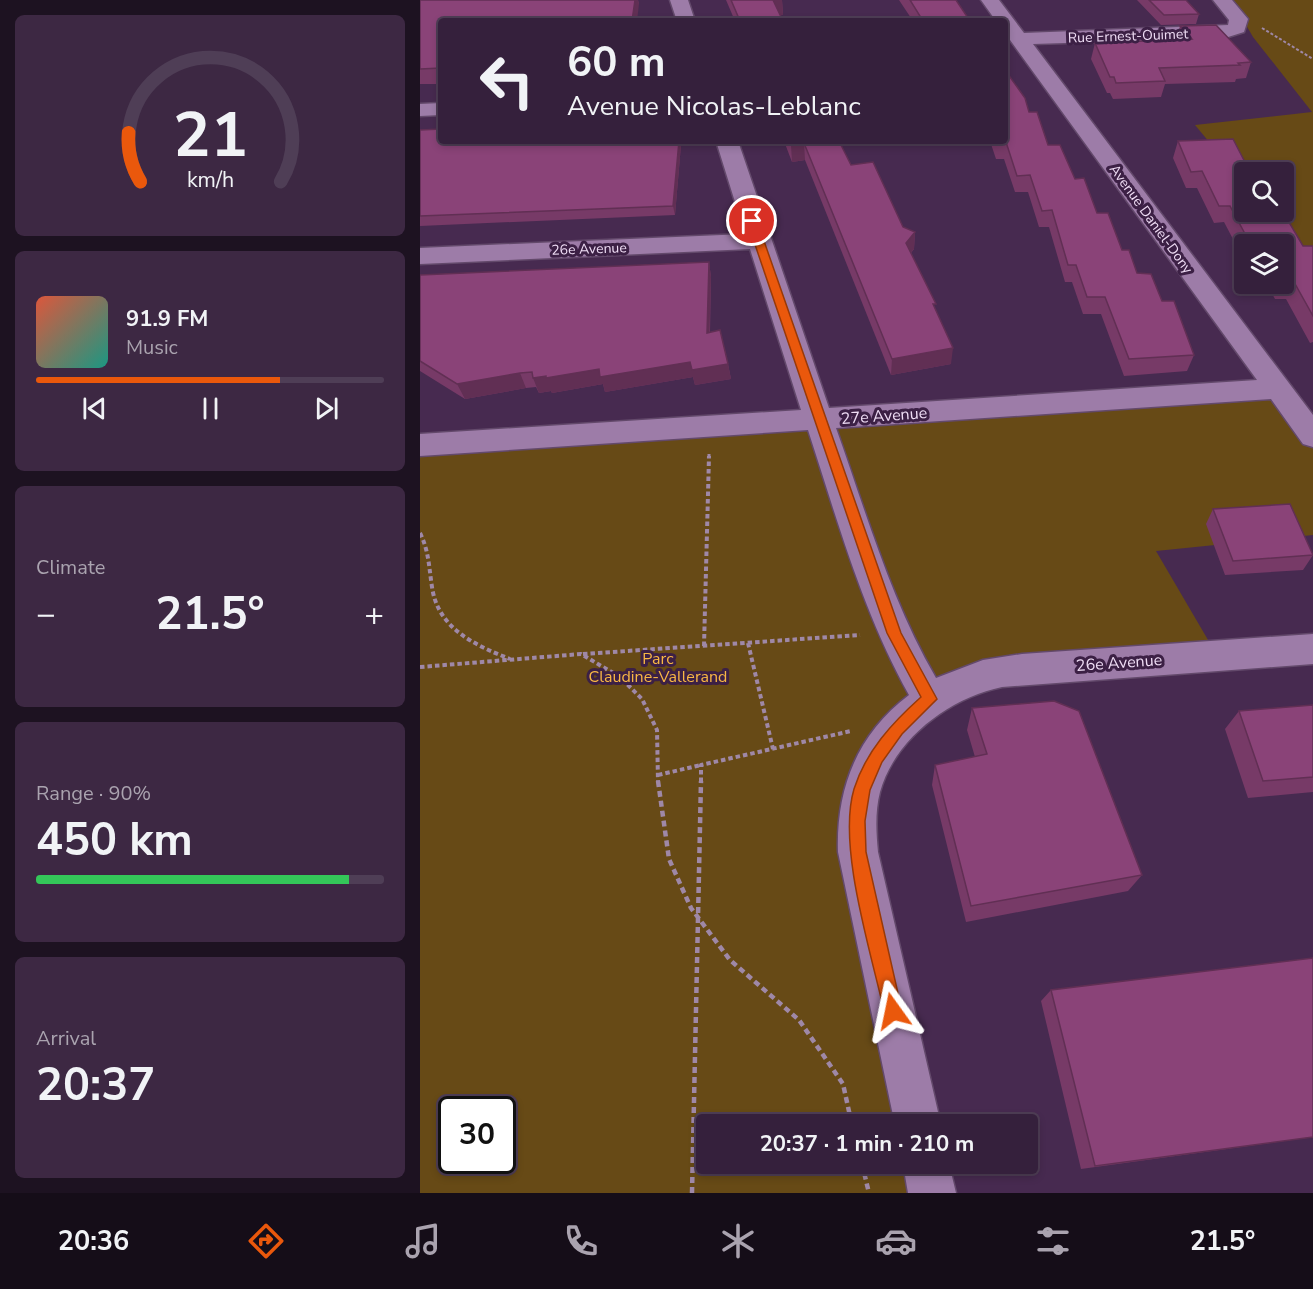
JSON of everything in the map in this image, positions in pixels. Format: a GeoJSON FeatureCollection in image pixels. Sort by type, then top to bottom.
{"type":"FeatureCollection","features":[{"type":"Feature","properties":{"kind":"street"},"geometry":{"type":"LineString","coordinates":[[679,0],[685,18]]}},
{"type":"Feature","properties":{"kind":"street","name":"Avenue Daniel-Dony"},"geometry":{"type":"LineString","coordinates":[[990,0],[1003,18]]}},
{"type":"Feature","properties":{"kind":"street","name":"Rue Ernest-Ouimet"},"geometry":{"type":"LineString","coordinates":[[1019,39],[1225,32],[1237,28],[1239,18],[1226,4]]}},
{"type":"Feature","properties":{"kind":"street","name":"Avenue Daniel-Dony"},"geometry":{"type":"LineString","coordinates":[[1008,24],[1313,436]]}},
{"type":"Feature","properties":{"kind":"street"},"geometry":{"type":"LineString","coordinates":[[420,110],[438,109]]}},
{"type":"Feature","properties":{"kind":"street"},"geometry":{"type":"LineString","coordinates":[[728,144],[819,420],[894,633],[910,668],[930,699]]}},
{"type":"Feature","properties":{"kind":"street","name":"26e Avenue"},"geometry":{"type":"LineString","coordinates":[[420,256],[759,242]]}},
{"type":"Feature","properties":{"kind":"street","name":"27e Avenue"},"geometry":{"type":"LineString","coordinates":[[420,445],[1277,389]]}},
{"type":"Feature","properties":{"kind":"street","name":"26e Avenue"},"geometry":{"type":"LineString","coordinates":[[916,1114],[858,852],[857,821],[862,789],[877,757],[897,729],[930,699],[966,681],[987,675],[1044,668],[1313,650]]}},
{"type":"Feature","properties":{"kind":"street"},"geometry":{"type":"LineString","coordinates":[[928,1174],[932,1193]]}},
{"type":"Feature","properties":{"kind":"path"},"geometry":{"type":"LineString","coordinates":[[1226,4],[1313,59]]}},
{"type":"Feature","properties":{"kind":"path"},"geometry":{"type":"LineString","coordinates":[[704,646],[710,427]]}},
{"type":"Feature","properties":{"kind":"path"},"geometry":{"type":"LineString","coordinates":[[420,533],[429,553],[436,605],[456,632],[487,650],[513,660]]}},
{"type":"Feature","properties":{"kind":"path"},"geometry":{"type":"LineString","coordinates":[[420,667],[894,633]]}},
{"type":"Feature","properties":{"kind":"path"},"geometry":{"type":"LineString","coordinates":[[748,643],[773,749]]}},
{"type":"Feature","properties":{"kind":"path"},"geometry":{"type":"LineString","coordinates":[[581,654],[620,677],[642,699],[657,730],[658,775],[669,859],[691,908],[730,960],[799,1020],[843,1084],[850,1114]]}},
{"type":"Feature","properties":{"kind":"path"},"geometry":{"type":"LineString","coordinates":[[658,775],[853,731]]}},
{"type":"Feature","properties":{"kind":"path"},"geometry":{"type":"LineString","coordinates":[[692,1193],[701,765]]}},
{"type":"Feature","properties":{"kind":"path"},"geometry":{"type":"LineString","coordinates":[[864,1174],[868,1193]]}},
{"type":"Feature","properties":{"kind":"green space"},"geometry":{"type":"Polygon","coordinates":[[[1222,0],[1313,0],[1313,266],[1294,243],[1294,234],[1286,234],[1276,222],[1294,222],[1294,162],[1234,162],[1234,172],[1195,125],[1312,112],[1253,37],[1242,18],[1222,0]]]}},
{"type":"Feature","properties":{"kind":"green space","name":"Parc Claudine-Vallerand"},"geometry":{"type":"Polygon","coordinates":[[[1277,389],[1313,436],[1313,535],[1156,551],[1218,657],[966,681],[862,789],[916,1114],[696,1114],[696,1174],[928,1174],[932,1193],[420,1193],[420,445],[1277,389]]]}},
{"type":"Feature","properties":{"kind":"building"},"geometry":{"type":"Polygon","coordinates":[[[420,0],[635,0],[632,18],[438,18],[438,68],[420,69],[420,0]]]}},
{"type":"Feature","properties":{"kind":"building"},"geometry":{"type":"Polygon","coordinates":[[[731,0],[773,0],[782,18],[739,18],[731,0]]]}},
{"type":"Feature","properties":{"kind":"building"},"geometry":{"type":"Polygon","coordinates":[[[910,0],[956,0],[968,18],[921,18],[910,0]]]}},
{"type":"Feature","properties":{"kind":"building"},"geometry":{"type":"Polygon","coordinates":[[[1149,0],[1186,0],[1199,14],[1164,15],[1149,0]]]}},
{"type":"Feature","properties":{"kind":"building"},"geometry":{"type":"Polygon","coordinates":[[[1216,25],[1251,62],[1238,63],[1240,65],[1159,68],[1165,81],[1116,83],[1114,77],[1110,77],[1095,43],[1192,39],[1180,26],[1216,25]]]}},
{"type":"Feature","properties":{"kind":"building"},"geometry":{"type":"Polygon","coordinates":[[[1008,74],[1025,98],[1029,112],[1037,112],[1048,145],[1060,145],[1075,179],[1084,178],[1097,213],[1108,213],[1122,250],[1129,250],[1137,273],[1151,274],[1162,301],[1174,301],[1194,355],[1129,359],[1105,297],[1087,297],[1076,265],[1068,265],[1052,210],[1042,211],[1030,175],[1017,176],[1007,144],[1008,74]]]}},
{"type":"Feature","properties":{"kind":"building"},"geometry":{"type":"Polygon","coordinates":[[[438,129],[438,144],[679,144],[673,206],[420,216],[420,130],[438,129]]]}},
{"type":"Feature","properties":{"kind":"building"},"geometry":{"type":"Polygon","coordinates":[[[1233,139],[1245,162],[1234,162],[1234,213],[1230,206],[1219,206],[1202,171],[1191,172],[1178,141],[1233,139]]]}},
{"type":"Feature","properties":{"kind":"building"},"geometry":{"type":"Polygon","coordinates":[[[804,144],[840,144],[851,165],[873,162],[903,227],[915,232],[906,243],[936,304],[933,304],[953,348],[892,359],[804,144]]]}},
{"type":"Feature","properties":{"kind":"building"},"geometry":{"type":"Polygon","coordinates":[[[1239,222],[1289,222],[1303,246],[1313,246],[1313,316],[1294,282],[1294,234],[1245,234],[1239,222]]]}},
{"type":"Feature","properties":{"kind":"building"},"geometry":{"type":"Polygon","coordinates":[[[709,262],[707,333],[720,330],[728,364],[692,370],[690,362],[600,377],[599,369],[546,378],[546,376],[533,378],[532,372],[457,384],[420,361],[420,275],[709,262]]]}},
{"type":"Feature","properties":{"kind":"building"},"geometry":{"type":"Polygon","coordinates":[[[1290,504],[1313,555],[1233,561],[1213,509],[1290,504]]]}},
{"type":"Feature","properties":{"kind":"building"},"geometry":{"type":"Polygon","coordinates":[[[1054,701],[1079,711],[1142,875],[971,906],[935,765],[987,754],[972,708],[1054,701]]]}},
{"type":"Feature","properties":{"kind":"building"},"geometry":{"type":"Polygon","coordinates":[[[1313,705],[1313,777],[1263,781],[1239,711],[1313,705]]]}},
{"type":"Feature","properties":{"kind":"building"},"geometry":{"type":"Polygon","coordinates":[[[1313,958],[1313,1137],[1095,1166],[1051,990],[1313,958]]]}},
{"type":"Feature","properties":{"kind":"route"},"geometry":{"type":"LineString","coordinates":[[752,221],[894,633],[910,668],[930,699],[897,729],[877,757],[862,789],[857,821],[858,852],[893,1011]]}}]}
